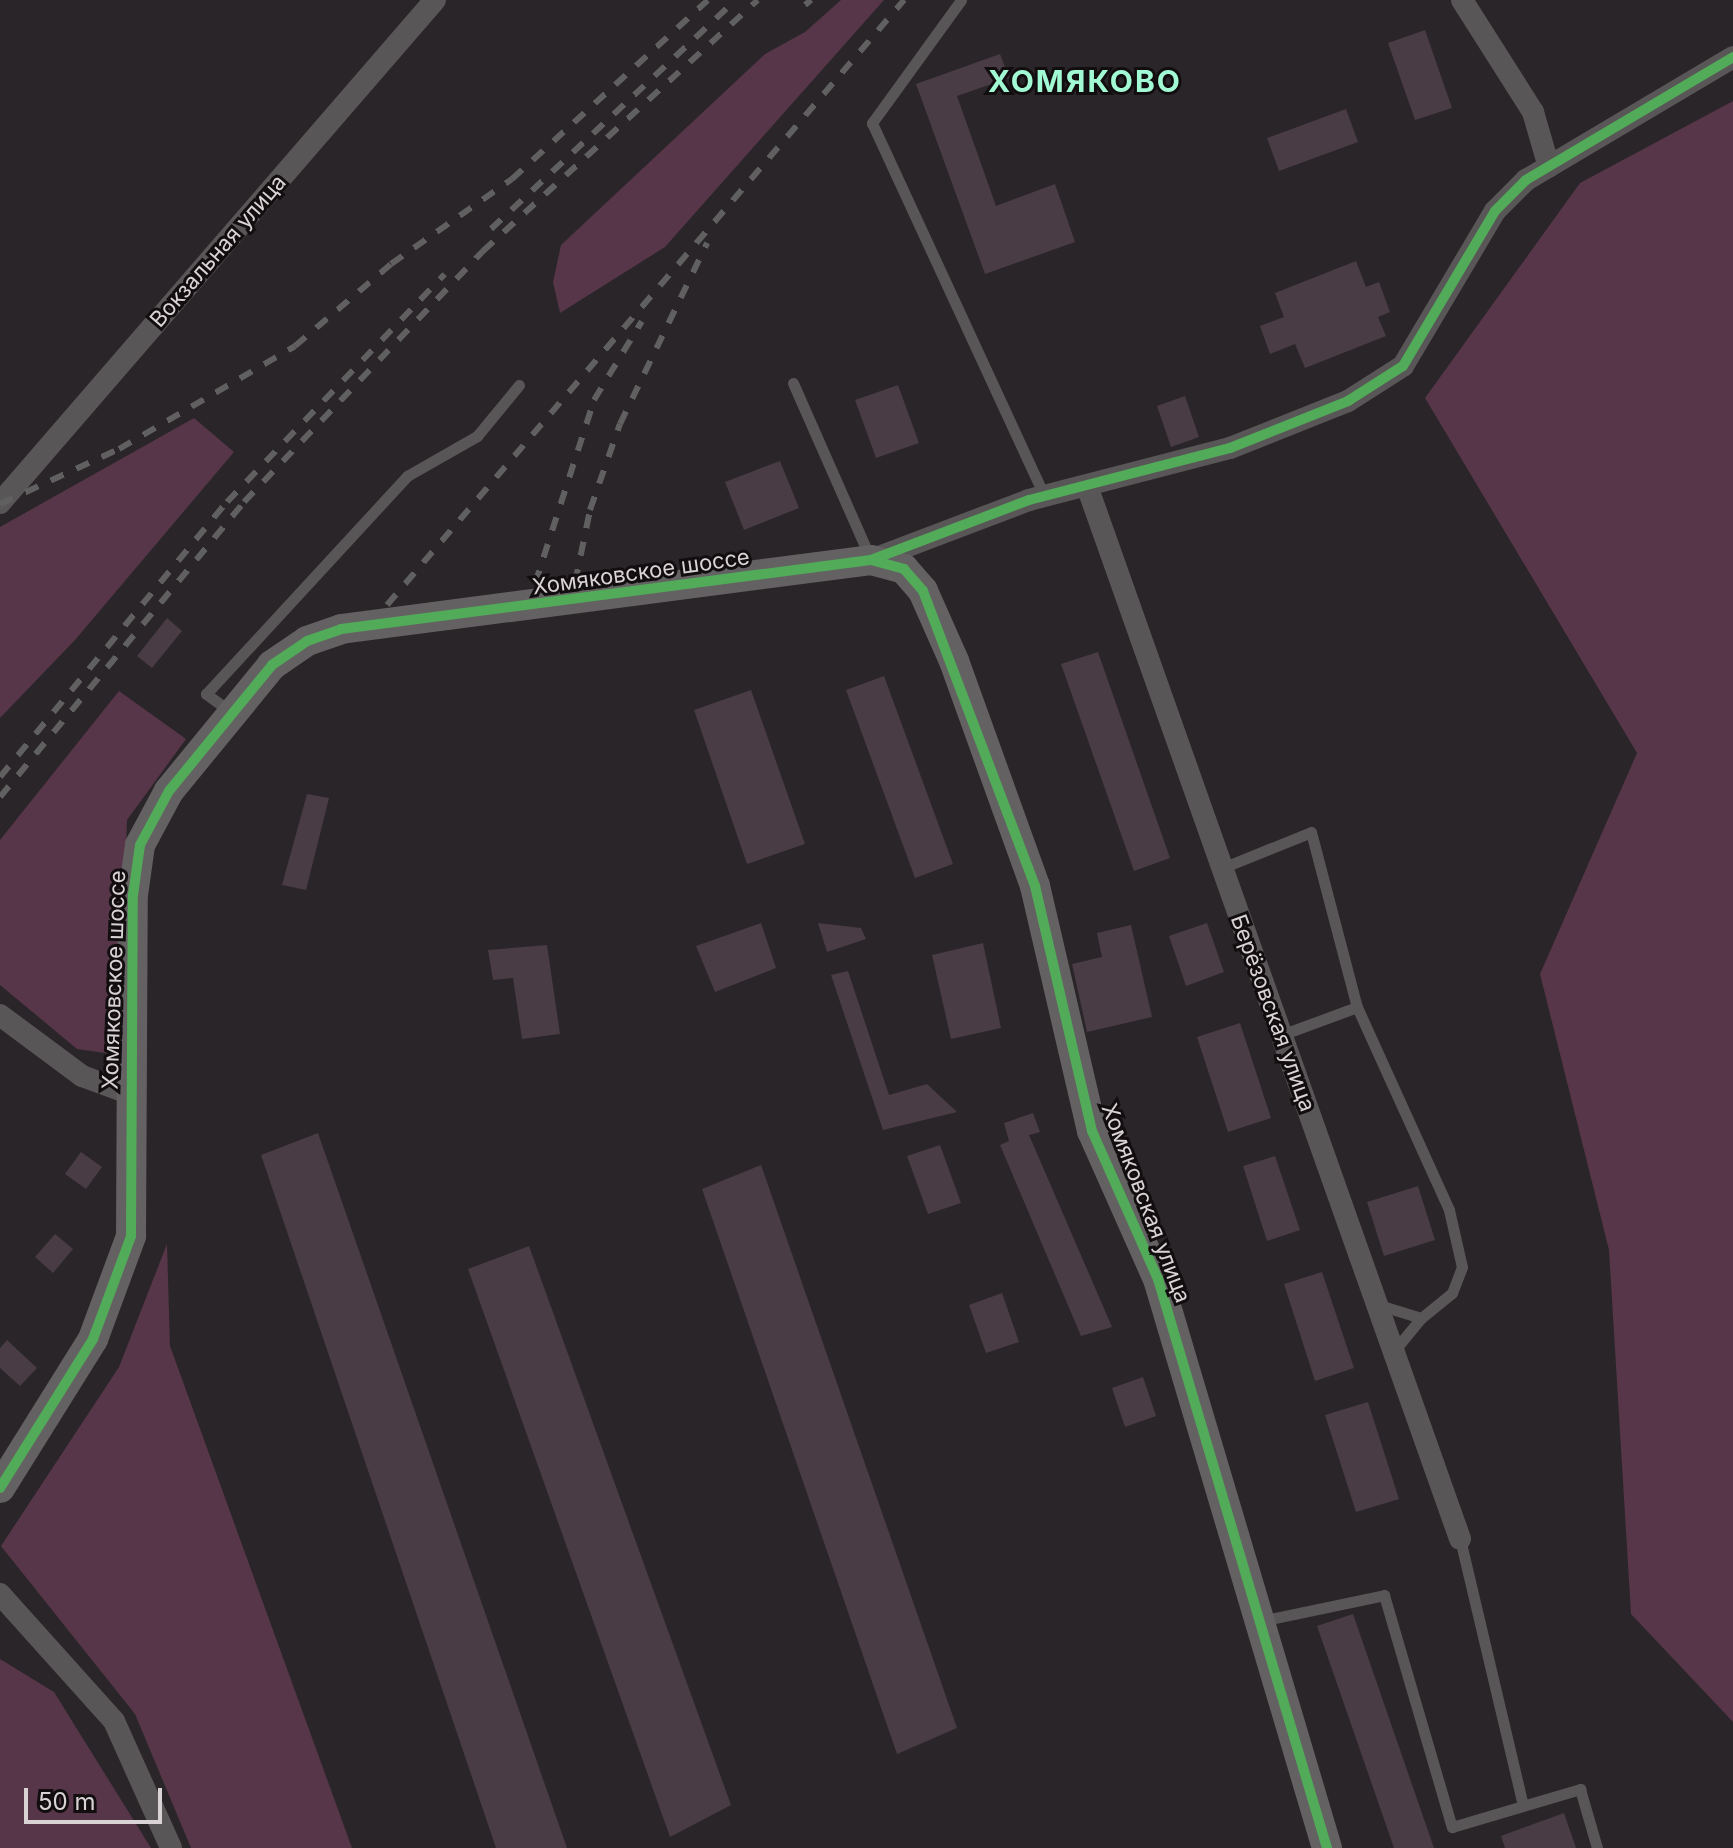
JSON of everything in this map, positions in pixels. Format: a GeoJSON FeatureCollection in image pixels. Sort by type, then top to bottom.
{"type":"FeatureCollection","features":[{"type":"Feature","properties":{"kind":"street","name":"Вокзальная улица"},"geometry":{"type":"LineString","coordinates":[[0,503],[435,0]]}},
{"type":"Feature","properties":{"kind":"street"},"geometry":{"type":"LineString","coordinates":[[1462,0],[1533,112],[1549,167]]}},
{"type":"Feature","properties":{"kind":"street"},"geometry":{"type":"LineString","coordinates":[[871,560],[1045,497],[1230,448],[1348,401],[1403,366],[1495,211],[1549,167],[1733,57]]}},
{"type":"Feature","properties":{"kind":"street","name":"Берёзовская улица"},"geometry":{"type":"LineString","coordinates":[[1087,486],[1460,1539]]}},
{"type":"Feature","properties":{"kind":"street","name":"Хомяковское шоссе"},"geometry":{"type":"LineString","coordinates":[[0,1488],[93,1339],[131,1236],[133,895],[140,845],[169,791],[272,665],[307,641],[341,629],[871,560]]}},
{"type":"Feature","properties":{"kind":"street","name":"Хомяковская улица"},"geometry":{"type":"LineString","coordinates":[[871,560],[904,569],[923,591],[954,661],[1035,886],[1092,1131],[1158,1279],[1327,1848]]}},
{"type":"Feature","properties":{"kind":"street"},"geometry":{"type":"LineString","coordinates":[[0,1015],[82,1076],[131,1094]]}},
{"type":"Feature","properties":{"kind":"street"},"geometry":{"type":"LineString","coordinates":[[0,1594],[114,1721],[171,1848]]}},
{"type":"Feature","properties":{"kind":"lane"},"geometry":{"type":"LineString","coordinates":[[961,0],[872,123],[1045,497]]}},
{"type":"Feature","properties":{"kind":"lane"},"geometry":{"type":"LineString","coordinates":[[793,383],[871,560]]}},
{"type":"Feature","properties":{"kind":"lane"},"geometry":{"type":"LineString","coordinates":[[231,712],[206,694],[407,476],[477,436],[519,385]]}},
{"type":"Feature","properties":{"kind":"lane"},"geometry":{"type":"LineString","coordinates":[[1222,868],[1311,832],[1357,1007],[1386,1082],[1449,1210],[1462,1267],[1452,1293],[1421,1318],[1393,1351]]}},
{"type":"Feature","properties":{"kind":"lane"},"geometry":{"type":"LineString","coordinates":[[1281,1035],[1357,1007]]}},
{"type":"Feature","properties":{"kind":"lane"},"geometry":{"type":"LineString","coordinates":[[1377,1305],[1421,1318]]}},
{"type":"Feature","properties":{"kind":"lane"},"geometry":{"type":"LineString","coordinates":[[1460,1539],[1523,1806]]}},
{"type":"Feature","properties":{"kind":"lane"},"geometry":{"type":"LineString","coordinates":[[1259,1621],[1384,1595],[1452,1827],[1580,1789],[1597,1848]]}},
{"type":"Feature","properties":{"kind":"shaded area"},"geometry":{"type":"Polygon","coordinates":[[[841,0],[884,0],[665,247],[560,313],[553,282],[561,245],[765,54],[805,32],[841,0]]]}},
{"type":"Feature","properties":{"kind":"shaded area"},"geometry":{"type":"Polygon","coordinates":[[[1733,101],[1733,1722],[1631,1614],[1609,1250],[1540,974],[1637,753],[1425,398],[1580,183],[1733,101]]]}},
{"type":"Feature","properties":{"kind":"shaded area"},"geometry":{"type":"Polygon","coordinates":[[[194,418],[234,452],[75,640],[0,718],[0,527],[194,418]]]}},
{"type":"Feature","properties":{"kind":"shaded area"},"geometry":{"type":"Polygon","coordinates":[[[119,691],[186,739],[127,820],[119,1055],[77,1049],[0,985],[0,840],[119,691]]]}},
{"type":"Feature","properties":{"kind":"shaded area"},"geometry":{"type":"Polygon","coordinates":[[[167,1244],[170,1346],[352,1848],[191,1848],[135,1714],[1,1546],[119,1367],[167,1244]]]}},
{"type":"Feature","properties":{"kind":"shaded area"},"geometry":{"type":"Polygon","coordinates":[[[0,1659],[54,1692],[151,1848],[0,1848],[0,1659]]]}},
{"type":"Feature","properties":{"kind":"building"},"geometry":{"type":"Polygon","coordinates":[[[1425,30],[1452,108],[1415,120],[1388,43],[1425,30]]]}},
{"type":"Feature","properties":{"kind":"building"},"geometry":{"type":"Polygon","coordinates":[[[1000,54],[1009,78],[957,96],[996,206],[1055,184],[1075,242],[985,274],[916,84],[1000,54]]]}},
{"type":"Feature","properties":{"kind":"building"},"geometry":{"type":"Polygon","coordinates":[[[1346,109],[1358,142],[1279,171],[1267,138],[1346,109]]]}},
{"type":"Feature","properties":{"kind":"building"},"geometry":{"type":"Polygon","coordinates":[[[1356,261],[1366,287],[1379,282],[1390,312],[1378,317],[1386,336],[1305,368],[1295,344],[1270,354],[1260,326],[1284,317],[1275,293],[1356,261]]]}},
{"type":"Feature","properties":{"kind":"building"},"geometry":{"type":"Polygon","coordinates":[[[898,385],[919,443],[876,458],[855,400],[898,385]]]}},
{"type":"Feature","properties":{"kind":"building"},"geometry":{"type":"Polygon","coordinates":[[[1185,396],[1199,437],[1171,447],[1157,406],[1185,396]]]}},
{"type":"Feature","properties":{"kind":"building"},"geometry":{"type":"Polygon","coordinates":[[[780,461],[799,508],[744,530],[725,482],[780,461]]]}},
{"type":"Feature","properties":{"kind":"building"},"geometry":{"type":"Polygon","coordinates":[[[167,618],[182,631],[152,668],[137,656],[167,618]]]}},
{"type":"Feature","properties":{"kind":"building"},"geometry":{"type":"Polygon","coordinates":[[[1098,652],[1170,858],[1134,871],[1061,664],[1098,652]]]}},
{"type":"Feature","properties":{"kind":"building"},"geometry":{"type":"Polygon","coordinates":[[[884,676],[953,864],[915,878],[846,690],[884,676]]]}},
{"type":"Feature","properties":{"kind":"building"},"geometry":{"type":"Polygon","coordinates":[[[751,690],[805,844],[747,864],[694,710],[751,690]]]}},
{"type":"Feature","properties":{"kind":"building"},"geometry":{"type":"Polygon","coordinates":[[[307,794],[329,798],[306,890],[282,885],[307,794]]]}},
{"type":"Feature","properties":{"kind":"building"},"geometry":{"type":"Polygon","coordinates":[[[761,923],[776,968],[715,992],[696,946],[761,923]]]}},
{"type":"Feature","properties":{"kind":"building"},"geometry":{"type":"Polygon","coordinates":[[[818,923],[861,928],[866,939],[827,952],[818,923]]]}},
{"type":"Feature","properties":{"kind":"building"},"geometry":{"type":"Polygon","coordinates":[[[1207,923],[1224,972],[1186,986],[1169,936],[1207,923]]]}},
{"type":"Feature","properties":{"kind":"building"},"geometry":{"type":"Polygon","coordinates":[[[1131,925],[1152,1017],[1087,1032],[1072,964],[1102,957],[1097,933],[1131,925]]]}},
{"type":"Feature","properties":{"kind":"building"},"geometry":{"type":"Polygon","coordinates":[[[983,943],[1001,1028],[951,1039],[932,955],[983,943]]]}},
{"type":"Feature","properties":{"kind":"building"},"geometry":{"type":"Polygon","coordinates":[[[547,945],[560,1034],[522,1039],[513,978],[493,980],[488,950],[547,945]]]}},
{"type":"Feature","properties":{"kind":"building"},"geometry":{"type":"Polygon","coordinates":[[[848,971],[889,1095],[927,1084],[957,1112],[883,1130],[831,975],[848,971]]]}},
{"type":"Feature","properties":{"kind":"building"},"geometry":{"type":"Polygon","coordinates":[[[1240,1023],[1271,1118],[1228,1132],[1197,1037],[1240,1023]]]}},
{"type":"Feature","properties":{"kind":"building"},"geometry":{"type":"Polygon","coordinates":[[[1033,1113],[1040,1132],[1029,1135],[1112,1327],[1081,1336],[1000,1145],[1009,1141],[1004,1123],[1033,1113]]]}},
{"type":"Feature","properties":{"kind":"building"},"geometry":{"type":"Polygon","coordinates":[[[318,1133],[567,1848],[496,1848],[261,1155],[318,1133]]]}},
{"type":"Feature","properties":{"kind":"building"},"geometry":{"type":"Polygon","coordinates":[[[940,1145],[961,1203],[928,1214],[907,1156],[940,1145]]]}},
{"type":"Feature","properties":{"kind":"building"},"geometry":{"type":"Polygon","coordinates":[[[81,1152],[102,1167],[86,1189],[65,1174],[81,1152]]]}},
{"type":"Feature","properties":{"kind":"building"},"geometry":{"type":"Polygon","coordinates":[[[1275,1156],[1300,1230],[1267,1241],[1243,1166],[1275,1156]]]}},
{"type":"Feature","properties":{"kind":"building"},"geometry":{"type":"Polygon","coordinates":[[[761,1165],[957,1728],[897,1754],[702,1189],[761,1165]]]}},
{"type":"Feature","properties":{"kind":"building"},"geometry":{"type":"Polygon","coordinates":[[[1418,1186],[1435,1240],[1384,1256],[1367,1202],[1418,1186]]]}},
{"type":"Feature","properties":{"kind":"building"},"geometry":{"type":"Polygon","coordinates":[[[55,1234],[73,1249],[53,1273],[35,1257],[55,1234]]]}},
{"type":"Feature","properties":{"kind":"building"},"geometry":{"type":"Polygon","coordinates":[[[529,1246],[731,1805],[670,1837],[468,1269],[529,1246]]]}},
{"type":"Feature","properties":{"kind":"building"},"geometry":{"type":"Polygon","coordinates":[[[1322,1272],[1354,1368],[1315,1381],[1284,1284],[1322,1272]]]}},
{"type":"Feature","properties":{"kind":"building"},"geometry":{"type":"Polygon","coordinates":[[[1002,1293],[1019,1342],[986,1353],[969,1305],[1002,1293]]]}},
{"type":"Feature","properties":{"kind":"building"},"geometry":{"type":"Polygon","coordinates":[[[7,1340],[37,1368],[20,1386],[0,1368],[0,1348],[7,1340]]]}},
{"type":"Feature","properties":{"kind":"building"},"geometry":{"type":"Polygon","coordinates":[[[1143,1377],[1156,1416],[1125,1427],[1112,1388],[1143,1377]]]}},
{"type":"Feature","properties":{"kind":"building"},"geometry":{"type":"Polygon","coordinates":[[[1368,1402],[1399,1499],[1356,1512],[1325,1415],[1368,1402]]]}},
{"type":"Feature","properties":{"kind":"building"},"geometry":{"type":"Polygon","coordinates":[[[1353,1614],[1434,1848],[1394,1848],[1317,1626],[1353,1614]]]}},
{"type":"Feature","properties":{"kind":"building"},"geometry":{"type":"Polygon","coordinates":[[[1564,1813],[1576,1848],[1505,1848],[1501,1836],[1564,1813]]]}},
{"type":"Feature","properties":{"kind":"railway"},"geometry":{"type":"LineString","coordinates":[[0,504],[119,449],[295,346],[391,264],[512,179],[708,0]]}},
{"type":"Feature","properties":{"kind":"railway"},"geometry":{"type":"LineString","coordinates":[[491,229],[736,0]]}},
{"type":"Feature","properties":{"kind":"railway"},"geometry":{"type":"LineString","coordinates":[[0,797],[244,502],[483,251],[758,0]]}},
{"type":"Feature","properties":{"kind":"railway"},"geometry":{"type":"LineString","coordinates":[[805,5],[811,0]]}},
{"type":"Feature","properties":{"kind":"railway"},"geometry":{"type":"LineString","coordinates":[[387,605],[904,0]]}},
{"type":"Feature","properties":{"kind":"railway"},"geometry":{"type":"LineString","coordinates":[[575,583],[590,510],[620,424],[707,243]]}},
{"type":"Feature","properties":{"kind":"railway"},"geometry":{"type":"LineString","coordinates":[[0,777],[227,502],[445,274]]}},
{"type":"Feature","properties":{"kind":"railway"},"geometry":{"type":"LineString","coordinates":[[535,584],[594,400],[642,321]]}},
{"type":"Feature","properties":{"kind":"cycle path"},"geometry":{"type":"LineString","coordinates":[[0,1488],[93,1339],[131,1236],[133,895],[140,845],[169,791],[272,665],[307,641],[341,629],[871,560],[1029,500],[1230,448],[1348,401],[1403,366],[1495,211],[1526,180],[1733,57]]}},
{"type":"Feature","properties":{"kind":"cycle path"},"geometry":{"type":"LineString","coordinates":[[871,560],[904,569],[923,591],[1035,886],[1092,1131],[1158,1279],[1327,1848]]}},
{"type":"Feature","properties":{"kind":"district","name":"ХОМЯКОВО"},"geometry":{"type":"Point","coordinates":[1085,81]}}]}
